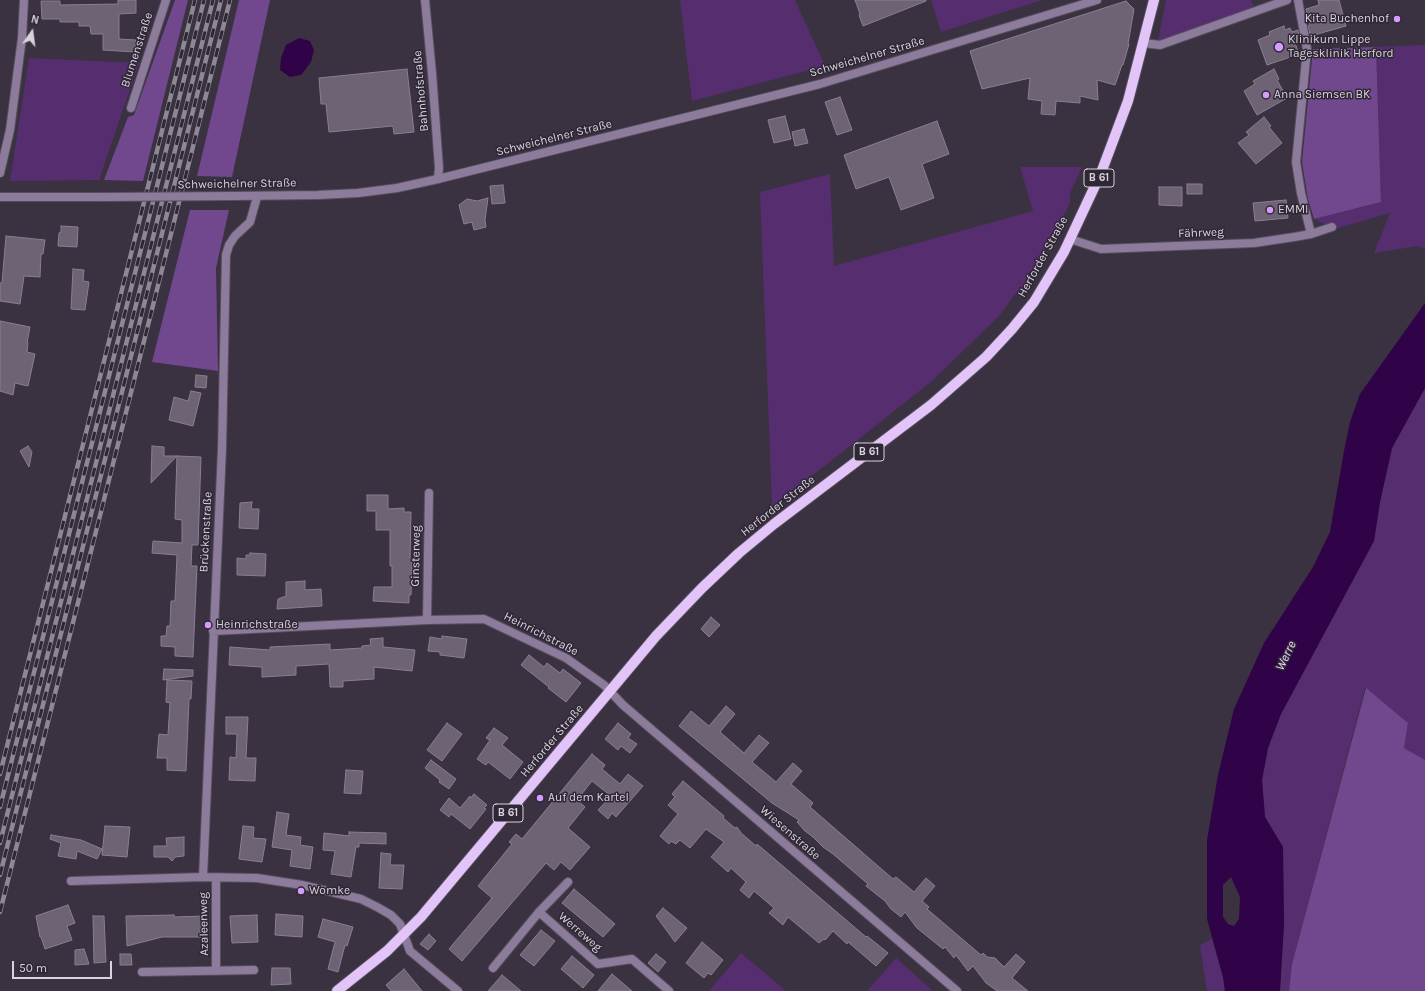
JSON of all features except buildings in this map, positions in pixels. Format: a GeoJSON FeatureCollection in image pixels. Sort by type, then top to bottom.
{"type":"FeatureCollection","features":[{"type":"Feature","properties":{"kind":"main road","name":"Herforder Straße"},"geometry":{"type":"LineString","coordinates":[[337,991],[363,972],[405,934],[447,887],[656,636],[702,588],[739,553],[774,524],[931,405],[986,357],[1012,329],[1034,302],[1070,239],[1101,173],[1128,101],[1154,0]]}},
{"type":"Feature","properties":{"kind":"street"},"geometry":{"type":"LineString","coordinates":[[0,173],[10,130],[22,38],[24,0]]}},
{"type":"Feature","properties":{"kind":"street","name":"Blumenstraße"},"geometry":{"type":"LineString","coordinates":[[131,108],[166,0]]}},
{"type":"Feature","properties":{"kind":"street","name":"Bahnhofstraße"},"geometry":{"type":"LineString","coordinates":[[425,0],[439,168],[438,180]]}},
{"type":"Feature","properties":{"kind":"street","name":"Schweichelner Straße"},"geometry":{"type":"LineString","coordinates":[[0,197],[104,198],[257,196],[358,193],[397,188],[438,180],[820,84],[1097,0]]}},
{"type":"Feature","properties":{"kind":"street"},"geometry":{"type":"LineString","coordinates":[[1143,42],[1160,45],[1287,0]]}},
{"type":"Feature","properties":{"kind":"street"},"geometry":{"type":"LineString","coordinates":[[1298,0],[1307,49],[1296,162],[1301,193],[1311,234]]}},
{"type":"Feature","properties":{"kind":"street","name":"Brückenstraße"},"geometry":{"type":"LineString","coordinates":[[202,877],[222,449],[226,255],[229,245],[235,236],[250,222],[257,196]]}},
{"type":"Feature","properties":{"kind":"street","name":"Fährweg"},"geometry":{"type":"LineString","coordinates":[[1070,239],[1101,249],[1254,243],[1311,234],[1332,227]]}},
{"type":"Feature","properties":{"kind":"street","name":"Ginsterweg"},"geometry":{"type":"LineString","coordinates":[[427,620],[429,492]]}},
{"type":"Feature","properties":{"kind":"street","name":"Heinrichstraße"},"geometry":{"type":"LineString","coordinates":[[213,631],[427,620],[484,619],[566,658],[604,684],[610,691]]}},
{"type":"Feature","properties":{"kind":"street","name":"Wiesenstraße"},"geometry":{"type":"LineString","coordinates":[[610,691],[623,705],[957,991]]}},
{"type":"Feature","properties":{"kind":"street"},"geometry":{"type":"LineString","coordinates":[[71,881],[202,877],[257,878],[302,885],[361,899],[391,915],[400,924],[405,934],[410,951],[458,991]]}},
{"type":"Feature","properties":{"kind":"street","name":"Azaleenweg"},"geometry":{"type":"LineString","coordinates":[[216,878],[216,971]]}},
{"type":"Feature","properties":{"kind":"street","name":"Werreweg"},"geometry":{"type":"LineString","coordinates":[[493,968],[539,912],[568,882]]}},
{"type":"Feature","properties":{"kind":"street","name":"Werreweg"},"geometry":{"type":"LineString","coordinates":[[539,912],[598,964],[632,959],[668,991]]}},
{"type":"Feature","properties":{"kind":"street","name":"Azaleenweg"},"geometry":{"type":"LineString","coordinates":[[142,972],[254,970]]}},
{"type":"Feature","properties":{"kind":"shaded area"},"geometry":{"type":"Polygon","coordinates":[[[175,0],[188,0],[143,181],[104,180],[128,117],[134,115],[175,0]]]}},
{"type":"Feature","properties":{"kind":"shaded area"},"geometry":{"type":"Polygon","coordinates":[[[239,0],[270,0],[232,177],[197,176],[239,0]]]}},
{"type":"Feature","properties":{"kind":"shaded area"},"geometry":{"type":"Polygon","coordinates":[[[680,0],[795,0],[825,66],[692,101],[680,0]]]}},
{"type":"Feature","properties":{"kind":"shaded area"},"geometry":{"type":"Polygon","coordinates":[[[931,0],[1042,0],[941,32],[931,0]]]}},
{"type":"Feature","properties":{"kind":"shaded area"},"geometry":{"type":"Polygon","coordinates":[[[1166,0],[1251,0],[1254,8],[1158,41],[1166,0]]]}},
{"type":"Feature","properties":{"kind":"shaded area"},"geometry":{"type":"Polygon","coordinates":[[[1425,45],[1425,249],[1418,246],[1374,253],[1390,213],[1335,229],[1314,219],[1381,202],[1376,47],[1425,45]]]}},
{"type":"Feature","properties":{"kind":"shaded area"},"geometry":{"type":"Polygon","coordinates":[[[1376,47],[1381,202],[1314,219],[1308,199],[1302,162],[1313,49],[1376,47]]]}},
{"type":"Feature","properties":{"kind":"shaded area"},"geometry":{"type":"Polygon","coordinates":[[[29,58],[139,63],[99,180],[10,181],[29,58]]]}},
{"type":"Feature","properties":{"kind":"shaded area"},"geometry":{"type":"Polygon","coordinates":[[[1020,167],[1082,167],[1070,193],[1070,203],[1027,286],[1014,295],[1000,315],[932,381],[772,506],[760,192],[830,174],[834,266],[1033,211],[1020,167]]]}},
{"type":"Feature","properties":{"kind":"shaded area"},"geometry":{"type":"Polygon","coordinates":[[[190,210],[229,210],[216,268],[218,371],[152,362],[190,210]]]}},
{"type":"Feature","properties":{"kind":"shaded area"},"geometry":{"type":"Polygon","coordinates":[[[1425,388],[1425,760],[1404,748],[1408,723],[1365,688],[1292,964],[1289,991],[1280,991],[1284,924],[1283,847],[1265,817],[1262,780],[1268,748],[1281,714],[1374,541],[1380,502],[1392,448],[1425,388]]]}},
{"type":"Feature","properties":{"kind":"shaded area"},"geometry":{"type":"Polygon","coordinates":[[[1366,688],[1408,723],[1404,748],[1425,760],[1425,991],[1289,991],[1292,964],[1366,688]]]}},
{"type":"Feature","properties":{"kind":"shaded area"},"geometry":{"type":"Polygon","coordinates":[[[1212,939],[1223,977],[1225,991],[1207,991],[1200,945],[1212,939]]]}},
{"type":"Feature","properties":{"kind":"shaded area"},"geometry":{"type":"Polygon","coordinates":[[[741,953],[786,991],[709,991],[741,953]]]}},
{"type":"Feature","properties":{"kind":"shaded area"},"geometry":{"type":"Polygon","coordinates":[[[896,958],[932,990],[867,991],[896,958]]]}},
{"type":"Feature","properties":{"kind":"water"},"geometry":{"type":"Polygon","coordinates":[[[299,38],[310,41],[314,50],[311,62],[301,75],[290,77],[280,70],[281,58],[286,45],[299,38]]]}},
{"type":"Feature","properties":{"kind":"water","name":"Werre"},"geometry":{"type":"Polygon","coordinates":[[[1425,303],[1425,388],[1392,448],[1380,502],[1374,541],[1281,714],[1268,748],[1262,780],[1265,817],[1283,847],[1284,924],[1280,991],[1225,991],[1223,977],[1207,919],[1207,840],[1218,775],[1234,709],[1264,643],[1313,567],[1330,532],[1350,422],[1360,394],[1425,303]],[[1231,877],[1223,885],[1223,917],[1228,924],[1234,926],[1239,919],[1240,897],[1231,877]]]}},
{"type":"Feature","properties":{"kind":"railway"},"geometry":{"type":"LineString","coordinates":[[0,774],[195,0]]}},
{"type":"Feature","properties":{"kind":"railway"},"geometry":{"type":"LineString","coordinates":[[0,807],[204,0]]}},
{"type":"Feature","properties":{"kind":"railway"},"geometry":{"type":"LineString","coordinates":[[0,843],[213,0]]}},
{"type":"Feature","properties":{"kind":"railway"},"geometry":{"type":"LineString","coordinates":[[0,875],[221,0]]}},
{"type":"Feature","properties":{"kind":"railway"},"geometry":{"type":"LineString","coordinates":[[0,912],[230,0]]}},
{"type":"Feature","properties":{"kind":"place","name":"Kita Buchenhof"},"geometry":{"type":"Point","coordinates":[1397,19]}},
{"type":"Feature","properties":{"kind":"place","name":"Klinikum Lippe Tagesklinik Herford"},"geometry":{"type":"Point","coordinates":[1279,47]}},
{"type":"Feature","properties":{"kind":"place","name":"Anna Siemsen BK"},"geometry":{"type":"Point","coordinates":[1266,95]}},
{"type":"Feature","properties":{"kind":"place","name":"EMMI"},"geometry":{"type":"Point","coordinates":[1270,210]}},
{"type":"Feature","properties":{"kind":"place","name":"Heinrichstraße"},"geometry":{"type":"Point","coordinates":[208,625]}},
{"type":"Feature","properties":{"kind":"place","name":"Auf dem Kartel"},"geometry":{"type":"Point","coordinates":[540,798]}},
{"type":"Feature","properties":{"kind":"place","name":"Womke"},"geometry":{"type":"Point","coordinates":[301,891]}}]}
